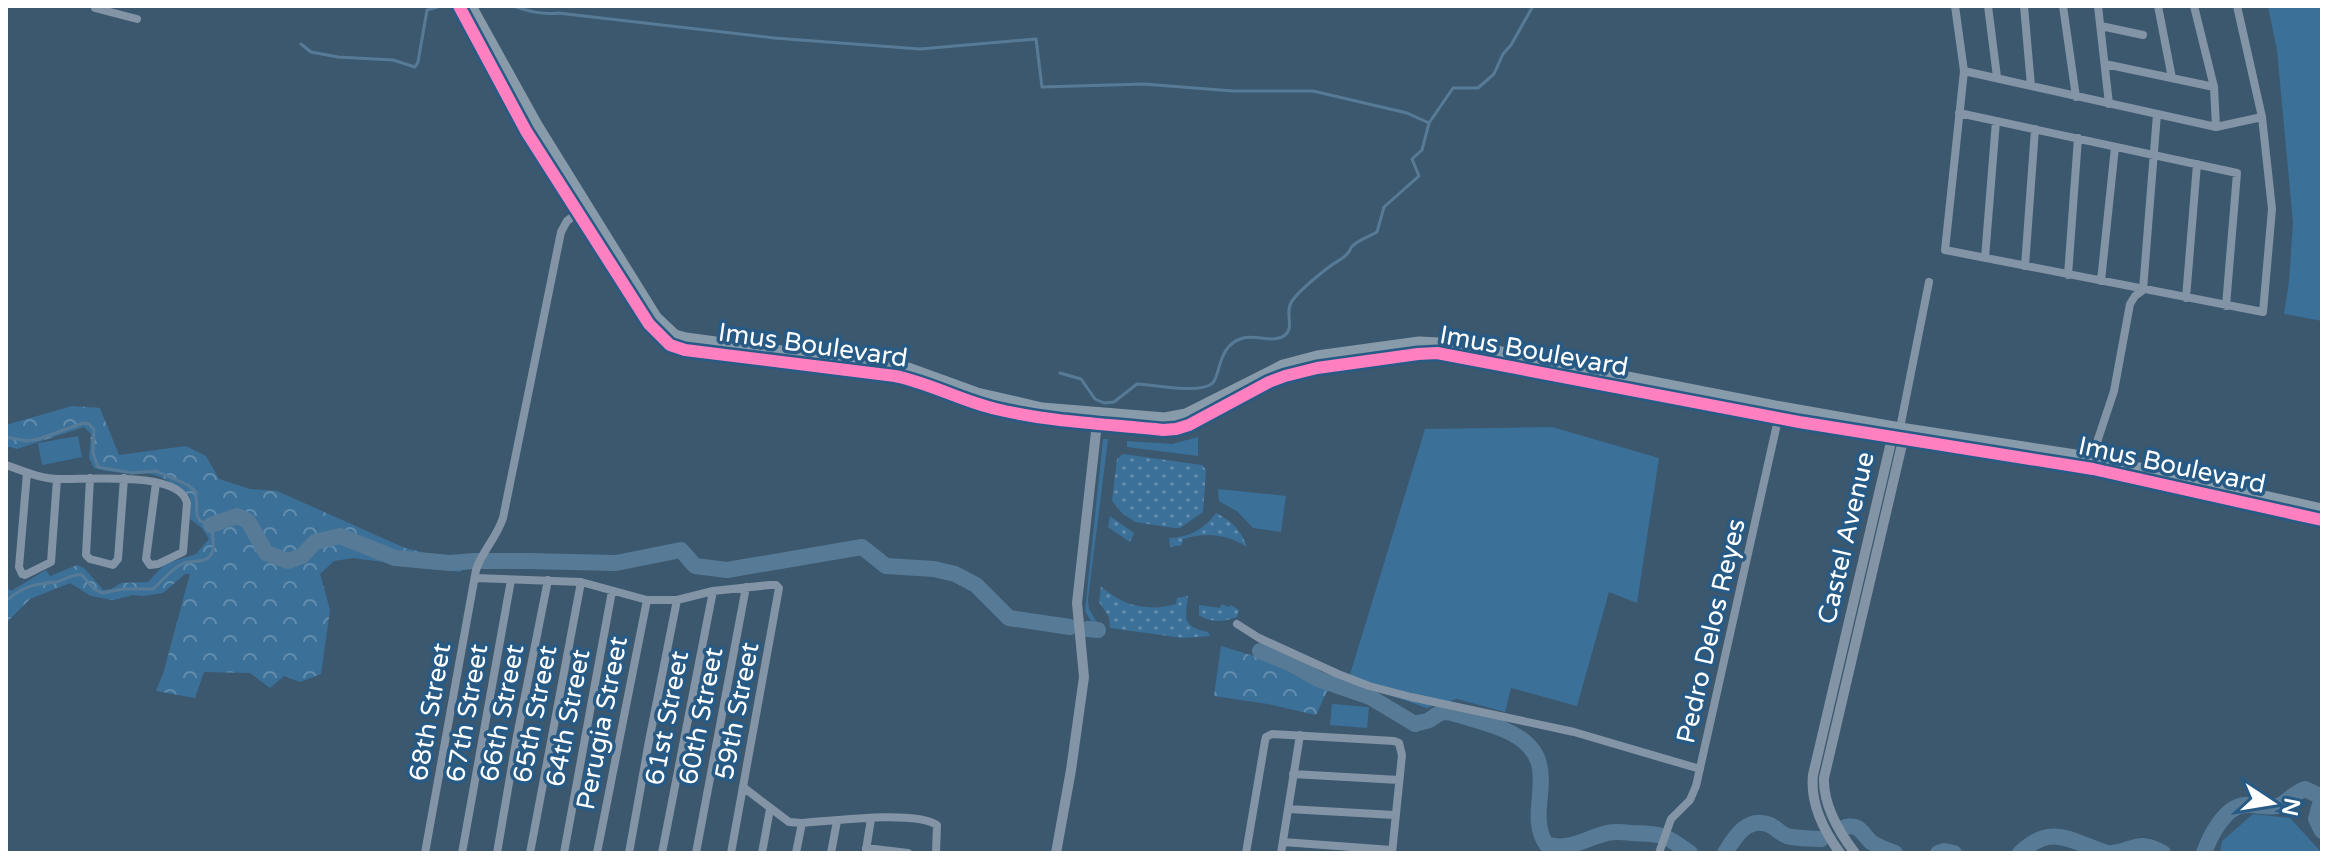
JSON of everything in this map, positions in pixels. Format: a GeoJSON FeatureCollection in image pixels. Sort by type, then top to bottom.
{"type":"FeatureCollection","features":[{"type":"Feature","properties":{"kind":"main road","name":"Imus Boulevard"},"geometry":{"type":"LineString","coordinates":[[459,6],[526,131],[656,317],[675,335],[908,368],[977,393],[1032,406],[1165,418],[1177,417],[1265,372],[1298,360],[1438,341],[1780,413]]}},
{"type":"Feature","properties":{"kind":"main road","name":"Imus Boulevard"},"geometry":{"type":"LineString","coordinates":[[471,6],[649,324],[670,345],[700,353],[895,376],[992,409],[1040,418],[1176,429],[1208,416],[1269,382],[1300,371],[1437,353],[1898,435],[2094,463],[2322,509]]}},
{"type":"Feature","properties":{"kind":"main road","name":"Imus Boulevard"},"geometry":{"type":"LineString","coordinates":[[2094,463],[2322,520]]}},
{"type":"Feature","properties":{"kind":"street"},"geometry":{"type":"LineString","coordinates":[[95,6],[137,19]]}},
{"type":"Feature","properties":{"kind":"street"},"geometry":{"type":"LineString","coordinates":[[127,17],[129,6]]}},
{"type":"Feature","properties":{"kind":"street"},"geometry":{"type":"LineString","coordinates":[[1955,6],[1964,71],[1945,250],[2263,312],[2272,209],[2262,117],[2237,6]]}},
{"type":"Feature","properties":{"kind":"street"},"geometry":{"type":"LineString","coordinates":[[1988,6],[1997,77]]}},
{"type":"Feature","properties":{"kind":"street"},"geometry":{"type":"LineString","coordinates":[[2024,6],[2031,86]]}},
{"type":"Feature","properties":{"kind":"street"},"geometry":{"type":"LineString","coordinates":[[2063,6],[2076,97]]}},
{"type":"Feature","properties":{"kind":"street"},"geometry":{"type":"LineString","coordinates":[[2098,6],[2109,104]]}},
{"type":"Feature","properties":{"kind":"street"},"geometry":{"type":"LineString","coordinates":[[2158,6],[2172,78]]}},
{"type":"Feature","properties":{"kind":"street"},"geometry":{"type":"LineString","coordinates":[[2194,6],[2214,87],[2216,127]]}},
{"type":"Feature","properties":{"kind":"street"},"geometry":{"type":"LineString","coordinates":[[2101,26],[2143,35]]}},
{"type":"Feature","properties":{"kind":"street"},"geometry":{"type":"LineString","coordinates":[[2105,64],[2214,87]]}},
{"type":"Feature","properties":{"kind":"street"},"geometry":{"type":"LineString","coordinates":[[1964,71],[2216,127],[2262,117]]}},
{"type":"Feature","properties":{"kind":"street"},"geometry":{"type":"LineString","coordinates":[[1959,113],[2237,173],[2226,306]]}},
{"type":"Feature","properties":{"kind":"street"},"geometry":{"type":"LineString","coordinates":[[2094,463],[2098,439],[2114,391],[2130,304],[2143,290],[2157,114]]}},
{"type":"Feature","properties":{"kind":"street"},"geometry":{"type":"LineString","coordinates":[[1985,258],[1996,121]]}},
{"type":"Feature","properties":{"kind":"street"},"geometry":{"type":"LineString","coordinates":[[2025,266],[2035,129]]}},
{"type":"Feature","properties":{"kind":"street"},"geometry":{"type":"LineString","coordinates":[[2068,275],[2078,138]]}},
{"type":"Feature","properties":{"kind":"street"},"geometry":{"type":"LineString","coordinates":[[2101,281],[2115,147]]}},
{"type":"Feature","properties":{"kind":"street"},"geometry":{"type":"LineString","coordinates":[[2186,298],[2197,164]]}},
{"type":"Feature","properties":{"kind":"street","name":"68th Street"},"geometry":{"type":"LineString","coordinates":[[425,853],[478,564],[492,544],[503,518],[561,232],[567,221],[583,209]]}},
{"type":"Feature","properties":{"kind":"street"},"geometry":{"type":"LineString","coordinates":[[1898,435],[1929,282]]}},
{"type":"Feature","properties":{"kind":"street","name":"Pedro Delos Reyes"},"geometry":{"type":"LineString","coordinates":[[1659,853],[1667,827],[1677,811],[1690,800],[1700,769],[1780,413]]}},
{"type":"Feature","properties":{"kind":"street"},"geometry":{"type":"LineString","coordinates":[[1056,853],[1084,677],[1077,603],[1097,423]]}},
{"type":"Feature","properties":{"kind":"street","name":"Castel Avenue"},"geometry":{"type":"LineString","coordinates":[[1840,853],[1820,817],[1812,791],[1813,775],[1898,435]]}},
{"type":"Feature","properties":{"kind":"street","name":"Castel Avenue"},"geometry":{"type":"LineString","coordinates":[[1855,853],[1836,826],[1826,797],[1824,778],[1898,435]]}},
{"type":"Feature","properties":{"kind":"street"},"geometry":{"type":"LineString","coordinates":[[6,465],[57,479],[124,478],[156,483],[181,493],[187,499],[184,548],[180,554],[150,565],[146,559],[156,483]]}},
{"type":"Feature","properties":{"kind":"street"},"geometry":{"type":"LineString","coordinates":[[27,473],[19,567],[25,575],[51,562],[57,479]]}},
{"type":"Feature","properties":{"kind":"street"},"geometry":{"type":"LineString","coordinates":[[90,478],[86,555],[113,565],[118,559],[124,478]]}},
{"type":"Feature","properties":{"kind":"street"},"geometry":{"type":"LineString","coordinates":[[475,578],[581,582],[647,600],[677,600],[746,587]]}},
{"type":"Feature","properties":{"kind":"street","name":"67th Street"},"geometry":{"type":"LineString","coordinates":[[462,853],[511,580]]}},
{"type":"Feature","properties":{"kind":"street","name":"66th Street"},"geometry":{"type":"LineString","coordinates":[[497,853],[548,580]]}},
{"type":"Feature","properties":{"kind":"street","name":"65th Street"},"geometry":{"type":"LineString","coordinates":[[530,853],[581,582]]}},
{"type":"Feature","properties":{"kind":"street","name":"59th Street"},"geometry":{"type":"LineString","coordinates":[[731,853],[780,593],[776,585],[746,587]]}},
{"type":"Feature","properties":{"kind":"street","name":"60th Street"},"geometry":{"type":"LineString","coordinates":[[696,853],[746,587]]}},
{"type":"Feature","properties":{"kind":"street","name":"64th Street"},"geometry":{"type":"LineString","coordinates":[[564,853],[612,591]]}},
{"type":"Feature","properties":{"kind":"street","name":"61st Street"},"geometry":{"type":"LineString","coordinates":[[662,853],[713,591]]}},
{"type":"Feature","properties":{"kind":"street","name":"Perugia Street"},"geometry":{"type":"LineString","coordinates":[[597,853],[647,600]]}},
{"type":"Feature","properties":{"kind":"street"},"geometry":{"type":"LineString","coordinates":[[629,853],[677,600]]}},
{"type":"Feature","properties":{"kind":"street"},"geometry":{"type":"LineString","coordinates":[[1237,624],[1259,638],[1369,686],[1574,732],[1700,769]]}},
{"type":"Feature","properties":{"kind":"street"},"geometry":{"type":"LineString","coordinates":[[1246,853],[1266,737],[1272,734],[1300,735],[1399,743],[1402,750],[1392,851],[1283,842]]}},
{"type":"Feature","properties":{"kind":"street"},"geometry":{"type":"LineString","coordinates":[[1281,853],[1300,735]]}},
{"type":"Feature","properties":{"kind":"street"},"geometry":{"type":"LineString","coordinates":[[1293,774],[1399,780]]}},
{"type":"Feature","properties":{"kind":"street"},"geometry":{"type":"LineString","coordinates":[[743,787],[789,822],[902,818],[934,822],[938,829],[936,853]]}},
{"type":"Feature","properties":{"kind":"street"},"geometry":{"type":"LineString","coordinates":[[762,853],[770,809]]}},
{"type":"Feature","properties":{"kind":"street"},"geometry":{"type":"LineString","coordinates":[[1288,809],[1394,815]]}},
{"type":"Feature","properties":{"kind":"street"},"geometry":{"type":"LineString","coordinates":[[871,819],[866,851],[908,853]]}},
{"type":"Feature","properties":{"kind":"street"},"geometry":{"type":"LineString","coordinates":[[831,853],[837,821]]}},
{"type":"Feature","properties":{"kind":"street"},"geometry":{"type":"LineString","coordinates":[[796,853],[802,823]]}},
{"type":"Feature","properties":{"kind":"green space"},"geometry":{"type":"Polygon","coordinates":[[[2268,6],[2322,6],[2322,321],[2284,314],[2293,223],[2277,50],[2268,6]]]}},
{"type":"Feature","properties":{"kind":"green space"},"geometry":{"type":"Polygon","coordinates":[[[72,406],[100,408],[119,455],[186,446],[206,456],[219,479],[250,489],[277,491],[405,548],[434,555],[466,556],[465,567],[460,572],[353,558],[334,561],[320,574],[330,610],[321,674],[300,682],[284,676],[270,688],[250,673],[204,672],[195,698],[156,691],[190,574],[185,574],[163,593],[113,600],[91,596],[70,583],[30,599],[6,623],[6,587],[11,591],[46,570],[50,576],[77,565],[85,569],[103,590],[121,583],[148,582],[165,564],[196,554],[209,539],[202,528],[190,519],[190,496],[172,483],[151,474],[94,468],[89,458],[91,434],[84,427],[17,449],[6,446],[6,425],[72,406]]]}},
{"type":"Feature","properties":{"kind":"green space"},"geometry":{"type":"Polygon","coordinates":[[[1552,427],[1659,458],[1637,603],[1609,592],[1577,706],[1511,688],[1505,712],[1457,699],[1427,708],[1348,681],[1425,429],[1552,427]]]}},
{"type":"Feature","properties":{"kind":"green space"},"geometry":{"type":"Polygon","coordinates":[[[78,436],[82,457],[42,465],[38,443],[78,436]]]}},
{"type":"Feature","properties":{"kind":"green space"},"geometry":{"type":"Polygon","coordinates":[[[1198,437],[1198,456],[1127,447],[1127,441],[1172,444],[1198,437]]]}},
{"type":"Feature","properties":{"kind":"green space"},"geometry":{"type":"Polygon","coordinates":[[[1103,439],[1108,439],[1088,599],[1089,609],[1099,626],[1094,626],[1085,611],[1103,439]]]}},
{"type":"Feature","properties":{"kind":"green space"},"geometry":{"type":"Polygon","coordinates":[[[1123,454],[1202,465],[1206,470],[1203,512],[1180,528],[1135,522],[1122,513],[1112,501],[1117,459],[1123,454]]]}},
{"type":"Feature","properties":{"kind":"green space"},"geometry":{"type":"Polygon","coordinates":[[[1218,489],[1286,496],[1281,532],[1253,528],[1238,512],[1219,501],[1218,489]]]}},
{"type":"Feature","properties":{"kind":"green space"},"geometry":{"type":"Polygon","coordinates":[[[1216,513],[1235,527],[1247,547],[1232,539],[1200,535],[1183,539],[1182,545],[1170,547],[1169,538],[1196,532],[1216,513]]]}},
{"type":"Feature","properties":{"kind":"green space"},"geometry":{"type":"Polygon","coordinates":[[[1110,516],[1134,533],[1130,542],[1108,527],[1110,516]]]}},
{"type":"Feature","properties":{"kind":"green space"},"geometry":{"type":"Polygon","coordinates":[[[1101,586],[1117,598],[1136,606],[1166,606],[1176,604],[1177,598],[1188,596],[1187,621],[1210,636],[1183,638],[1110,628],[1109,617],[1099,602],[1101,586]]]}},
{"type":"Feature","properties":{"kind":"green space"},"geometry":{"type":"Polygon","coordinates":[[[1222,604],[1239,610],[1237,617],[1218,621],[1199,615],[1199,605],[1220,608],[1222,604]]]}},
{"type":"Feature","properties":{"kind":"green space"},"geometry":{"type":"Polygon","coordinates":[[[1221,646],[1293,668],[1297,661],[1333,678],[1316,715],[1214,696],[1221,646]]]}},
{"type":"Feature","properties":{"kind":"green space"},"geometry":{"type":"Polygon","coordinates":[[[1332,704],[1369,707],[1367,728],[1330,725],[1332,704]]]}},
{"type":"Feature","properties":{"kind":"green space"},"geometry":{"type":"Polygon","coordinates":[[[2253,814],[2290,818],[2322,853],[2220,853],[2222,841],[2253,814]]]}},
{"type":"Feature","properties":{"kind":"waterway"},"geometry":{"type":"LineString","coordinates":[[301,44],[311,52],[393,60],[415,67],[427,10],[441,6]]}},
{"type":"Feature","properties":{"kind":"waterway"},"geometry":{"type":"LineString","coordinates":[[513,6],[541,13],[774,38],[920,49],[1036,39],[1042,87],[1144,84],[1233,91],[1313,91],[1407,113],[1429,123]]}},
{"type":"Feature","properties":{"kind":"waterway"},"geometry":{"type":"LineString","coordinates":[[1060,373],[1081,379],[1095,399],[1104,403],[1114,402],[1137,384],[1203,387],[1214,382],[1223,355],[1234,342],[1248,337],[1275,339],[1285,335],[1289,328],[1292,301],[1353,246],[1377,232],[1384,207],[1419,176],[1412,159],[1422,150],[1429,123],[1453,88],[1478,88],[1494,74],[1533,6]]}},
{"type":"Feature","properties":{"kind":"waterway"},"geometry":{"type":"LineString","coordinates":[[6,437],[27,441],[83,423],[89,424],[94,430],[93,453],[98,467],[132,473],[156,471],[188,485],[196,492],[197,515],[200,521],[211,525],[214,545],[209,558],[179,565],[153,589],[102,593],[78,575],[29,587],[6,601]]}},
{"type":"Feature","properties":{"kind":"waterway"},"geometry":{"type":"LineString","coordinates":[[211,525],[237,516],[248,521],[266,553],[288,561],[302,556],[315,542],[340,536],[395,558],[450,563],[616,563],[681,550],[695,566],[727,570],[862,547],[886,566],[934,569],[955,574],[976,585],[1009,618],[1070,627]]}},
{"type":"Feature","properties":{"kind":"waterway"},"geometry":{"type":"LineString","coordinates":[[1087,629],[1098,630]]}},
{"type":"Feature","properties":{"kind":"waterway"},"geometry":{"type":"LineString","coordinates":[[1260,651],[1318,679],[1370,697],[1415,724],[1447,712],[1490,724],[1520,739],[1529,746],[1539,764],[1539,825],[1546,844],[1570,845],[1607,833],[1622,832],[1663,836],[1690,853]]}},
{"type":"Feature","properties":{"kind":"waterway"},"geometry":{"type":"LineString","coordinates":[[2204,853],[2214,831],[2231,811],[2245,805],[2277,806],[2305,789],[2320,796],[2316,819],[2322,831]]}},
{"type":"Feature","properties":{"kind":"waterway"},"geometry":{"type":"LineString","coordinates":[[1725,853],[1738,834],[1755,823],[1770,825],[1791,837],[1821,839]]}},
{"type":"Feature","properties":{"kind":"waterway"},"geometry":{"type":"LineString","coordinates":[[1845,827],[1857,828],[1871,842],[1895,853]]}},
{"type":"Feature","properties":{"kind":"waterway"},"geometry":{"type":"LineString","coordinates":[[2020,853],[2042,838],[2053,836],[2107,853]]}},
{"type":"Feature","properties":{"kind":"waterway"},"geometry":{"type":"LineString","coordinates":[[2112,853],[2141,846],[2163,853]]}},
{"type":"Feature","properties":{"kind":"waterway"},"geometry":{"type":"LineString","coordinates":[[1938,853],[1954,853]]}},
{"type":"Feature","properties":{"kind":"cycle path"},"geometry":{"type":"LineString","coordinates":[[459,6],[526,131],[649,324],[670,345],[685,350],[895,376],[983,406],[1016,413],[1163,430],[1189,425],[1285,376],[1317,368],[1437,353],[1799,422],[2093,469],[2322,520]]}}]}
